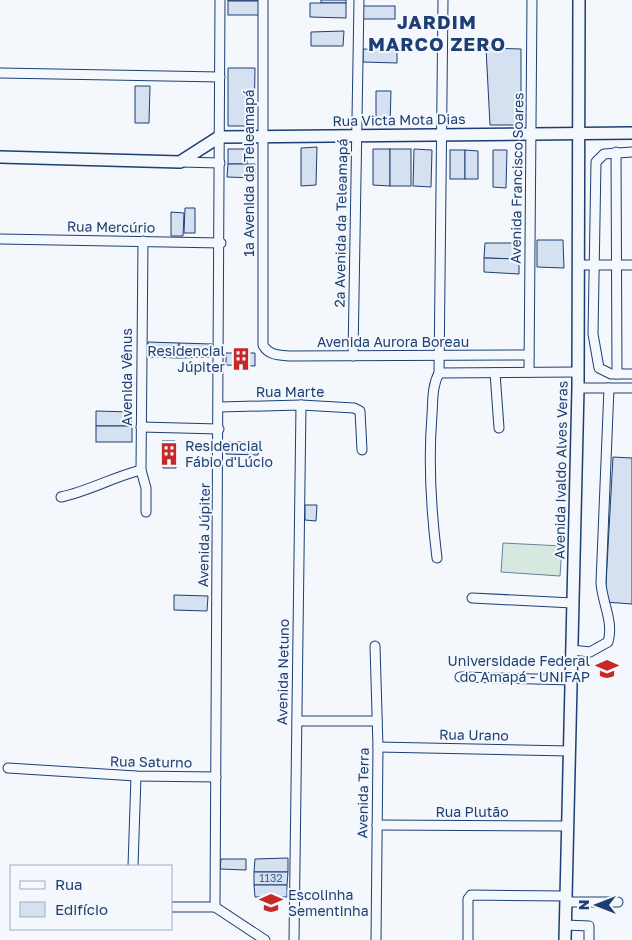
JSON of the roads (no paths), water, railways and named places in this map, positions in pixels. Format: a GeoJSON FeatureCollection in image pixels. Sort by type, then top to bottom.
{"type":"FeatureCollection","features":[{"type":"Feature","properties":{"kind":"main road","name":"Avenida Ivaldo Alves Veras"},"geometry":{"type":"LineString","coordinates":[[565,940],[578,388],[579,0]]}},
{"type":"Feature","properties":{"kind":"main road","name":"Rua Victa Mota Dias"},"geometry":{"type":"LineString","coordinates":[[220,137],[632,133]]}},
{"type":"Feature","properties":{"kind":"main road"},"geometry":{"type":"LineString","coordinates":[[0,157],[180,162],[220,137]]}},
{"type":"Feature","properties":{"kind":"street","name":"Avenida Júpiter"},"geometry":{"type":"LineString","coordinates":[[215,907],[221,243],[220,0]]}},
{"type":"Feature","properties":{"kind":"street","name":"1a Avenida da Teleamapá"},"geometry":{"type":"LineString","coordinates":[[262,345],[263,0]]}},
{"type":"Feature","properties":{"kind":"street","name":"2a Avenida da Teleamapá"},"geometry":{"type":"LineString","coordinates":[[353,356],[359,0]]}},
{"type":"Feature","properties":{"kind":"street"},"geometry":{"type":"LineString","coordinates":[[438,558],[432,515],[430,440],[434,383],[439,373],[443,0]]}},
{"type":"Feature","properties":{"kind":"street","name":"Avenida Francisco Soares"},"geometry":{"type":"LineString","coordinates":[[529,372],[532,0]]}},
{"type":"Feature","properties":{"kind":"street"},"geometry":{"type":"LineString","coordinates":[[0,73],[220,77]]}},
{"type":"Feature","properties":{"kind":"street"},"geometry":{"type":"LineString","coordinates":[[616,152],[617,374]]}},
{"type":"Feature","properties":{"kind":"street"},"geometry":{"type":"LineString","coordinates":[[632,152],[604,154],[596,162],[593,334],[599,368],[603,372],[632,374]]}},
{"type":"Feature","properties":{"kind":"street"},"geometry":{"type":"LineString","coordinates":[[180,162],[220,163]]}},
{"type":"Feature","properties":{"kind":"street","name":"Rua Mercúrio"},"geometry":{"type":"LineString","coordinates":[[0,239],[221,243]]}},
{"type":"Feature","properties":{"kind":"street","name":"Avenida Vênus"},"geometry":{"type":"LineString","coordinates":[[143,241],[141,470],[146,488],[146,512]]}},
{"type":"Feature","properties":{"kind":"street"},"geometry":{"type":"LineString","coordinates":[[578,265],[632,265]]}},
{"type":"Feature","properties":{"kind":"street","name":"Avenida Aurora Boreau"},"geometry":{"type":"LineString","coordinates":[[262,345],[266,350],[280,355],[528,355]]}},
{"type":"Feature","properties":{"kind":"street"},"geometry":{"type":"LineString","coordinates":[[495,372],[499,428]]}},
{"type":"Feature","properties":{"kind":"street"},"geometry":{"type":"LineString","coordinates":[[439,373],[578,372]]}},
{"type":"Feature","properties":{"kind":"street"},"geometry":{"type":"LineString","coordinates":[[578,388],[632,388]]}},
{"type":"Feature","properties":{"kind":"street"},"geometry":{"type":"LineString","coordinates":[[572,650],[595,650],[608,642],[609,637],[609,619],[602,600],[601,583],[609,388]]}},
{"type":"Feature","properties":{"kind":"street","name":"Rua Marte"},"geometry":{"type":"LineString","coordinates":[[220,406],[301,405],[352,407],[360,411],[362,450]]}},
{"type":"Feature","properties":{"kind":"street","name":"Avenida Netuno"},"geometry":{"type":"LineString","coordinates":[[294,940],[301,405]]}},
{"type":"Feature","properties":{"kind":"street"},"geometry":{"type":"LineString","coordinates":[[141,427],[219,430]]}},
{"type":"Feature","properties":{"kind":"street"},"geometry":{"type":"LineString","coordinates":[[61,497],[88,490],[115,477],[141,470]]}},
{"type":"Feature","properties":{"kind":"street"},"geometry":{"type":"LineString","coordinates":[[472,598],[573,603]]}},
{"type":"Feature","properties":{"kind":"street","name":"Avenida Terra"},"geometry":{"type":"LineString","coordinates":[[375,646],[378,747],[376,940]]}},
{"type":"Feature","properties":{"kind":"street"},"geometry":{"type":"LineString","coordinates":[[460,678],[571,680]]}},
{"type":"Feature","properties":{"kind":"street"},"geometry":{"type":"LineString","coordinates":[[296,720],[377,721]]}},
{"type":"Feature","properties":{"kind":"street","name":"Rua Urano"},"geometry":{"type":"LineString","coordinates":[[378,747],[569,751]]}},
{"type":"Feature","properties":{"kind":"street","name":"Rua Saturno"},"geometry":{"type":"LineString","coordinates":[[8,768],[136,776],[216,776]]}},
{"type":"Feature","properties":{"kind":"street"},"geometry":{"type":"LineString","coordinates":[[133,865],[136,776]]}},
{"type":"Feature","properties":{"kind":"street","name":"Rua Plutão"},"geometry":{"type":"LineString","coordinates":[[377,825],[568,826]]}},
{"type":"Feature","properties":{"kind":"street"},"geometry":{"type":"LineString","coordinates":[[468,940],[468,899],[471,895],[618,902]]}},
{"type":"Feature","properties":{"kind":"street"},"geometry":{"type":"LineString","coordinates":[[172,907],[215,907],[266,940]]}},
{"type":"Feature","properties":{"kind":"street"},"geometry":{"type":"LineString","coordinates":[[565,925],[589,926],[589,940]]}},
{"type":"Feature","properties":{"kind":"place","name":"Residencial Júpiter"},"geometry":{"type":"Point","coordinates":[241,359]}},
{"type":"Feature","properties":{"kind":"place","name":"Residencial Fábio d'Lúcio"},"geometry":{"type":"Point","coordinates":[169,454]}},
{"type":"Feature","properties":{"kind":"place","name":"Universidade Federal do Amapá - UNIFAP"},"geometry":{"type":"Point","coordinates":[607,669]}},
{"type":"Feature","properties":{"kind":"place","name":"Escolinha Sementinha"},"geometry":{"type":"Point","coordinates":[271,903]}},
{"type":"Feature","properties":{"kind":"district","name":"JARDIM MARCO ZERO"},"geometry":{"type":"Point","coordinates":[437,33]}}]}
